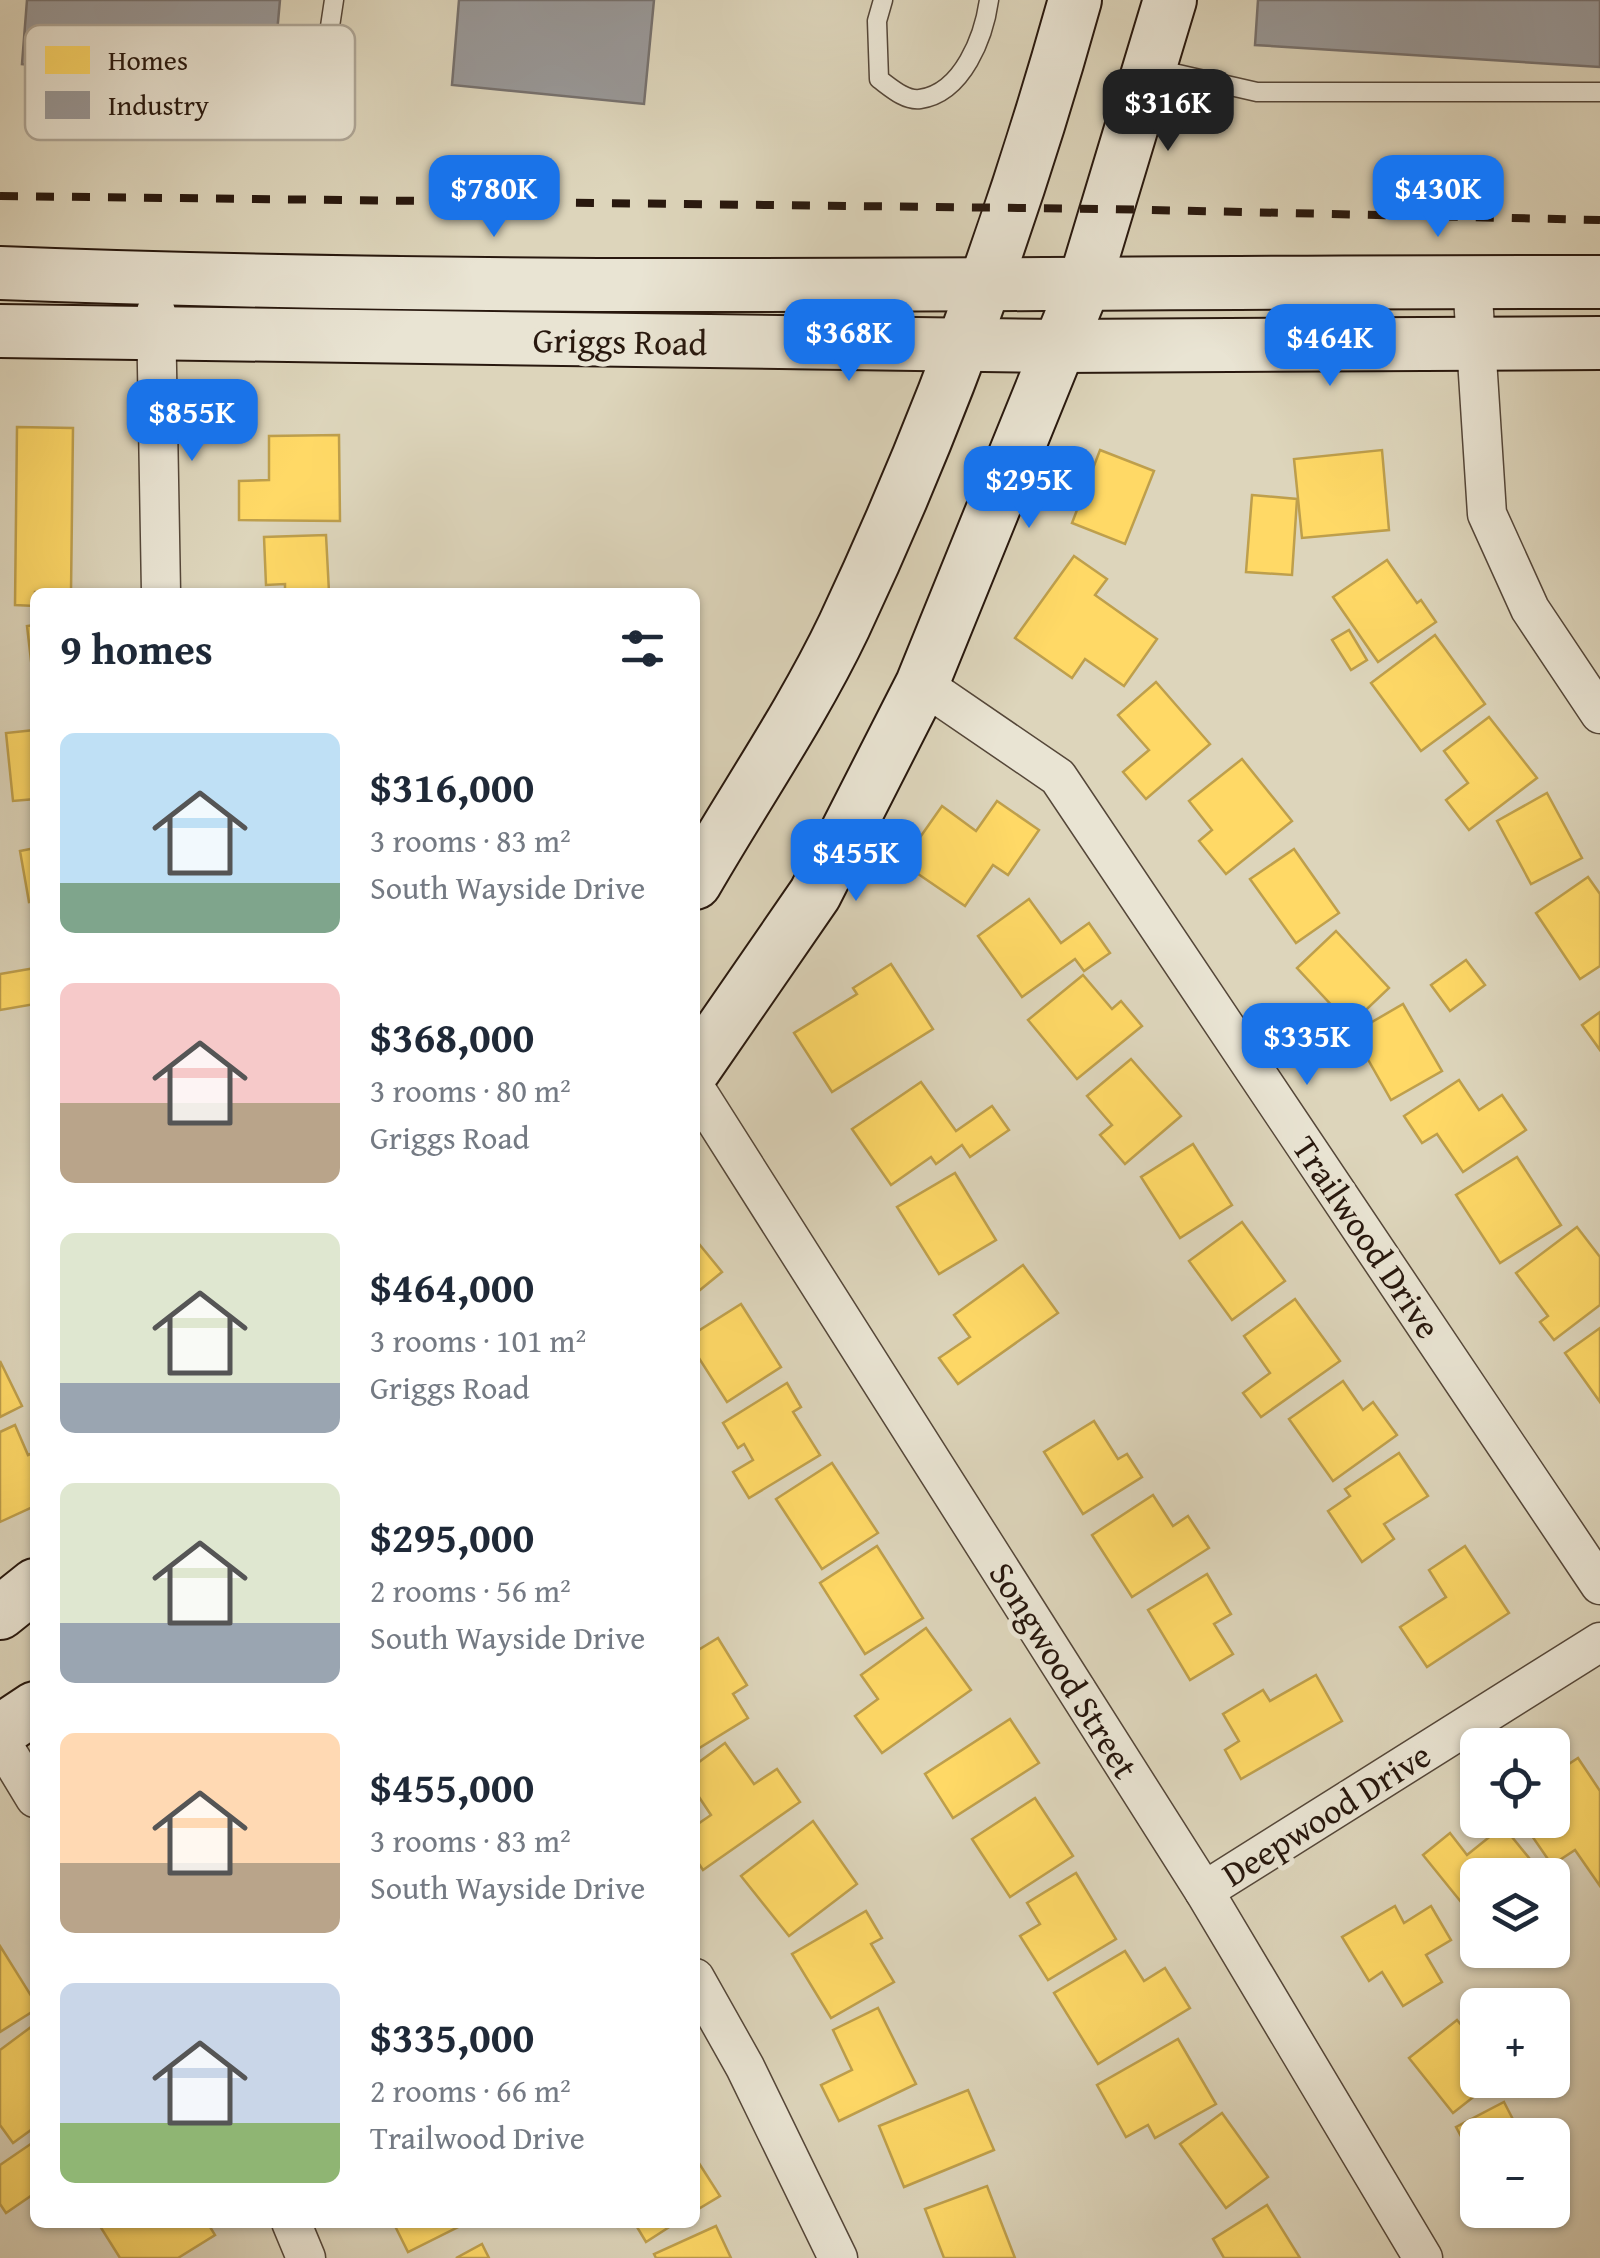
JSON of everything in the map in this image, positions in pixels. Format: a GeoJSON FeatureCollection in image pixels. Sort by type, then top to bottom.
{"type":"FeatureCollection","features":[{"type":"Feature","properties":{"kind":"main road"},"geometry":{"type":"LineString","coordinates":[[700,873],[842,629],[965,344],[1028,166],[1075,0]]}},
{"type":"Feature","properties":{"kind":"main road"},"geometry":{"type":"LineString","coordinates":[[700,1061],[815,894],[922,684],[1084,285],[1170,0]]}},
{"type":"Feature","properties":{"kind":"main road","name":"Griggs Road"},"geometry":{"type":"LineString","coordinates":[[0,273],[156,279],[986,285],[1600,282]]}},
{"type":"Feature","properties":{"kind":"main road","name":"Griggs Road"},"geometry":{"type":"LineString","coordinates":[[0,330],[156,336],[1059,346],[1600,344]]}},
{"type":"Feature","properties":{"kind":"main road"},"geometry":{"type":"LineString","coordinates":[[0,1613],[30,1589]]}},
{"type":"Feature","properties":{"kind":"main road"},"geometry":{"type":"LineString","coordinates":[[0,1730],[30,1711]]}},
{"type":"Feature","properties":{"kind":"street"},"geometry":{"type":"LineString","coordinates":[[156,279],[161,588]]}},
{"type":"Feature","properties":{"kind":"street"},"geometry":{"type":"LineString","coordinates":[[1472,281],[1487,514],[1530,609],[1600,714]]}},
{"type":"Feature","properties":{"kind":"street","name":"Trailwood Drive"},"geometry":{"type":"LineString","coordinates":[[922,684],[1058,776],[1600,1584]]}},
{"type":"Feature","properties":{"kind":"street","name":"Songwood Street"},"geometry":{"type":"LineString","coordinates":[[700,1096],[1204,1890],[1424,2258]]}},
{"type":"Feature","properties":{"kind":"street","name":"Deepwood Drive"},"geometry":{"type":"LineString","coordinates":[[1204,1890],[1600,1642]]}},
{"type":"Feature","properties":{"kind":"street"},"geometry":{"type":"LineString","coordinates":[[0,1740],[30,1790]]}},
{"type":"Feature","properties":{"kind":"street"},"geometry":{"type":"LineString","coordinates":[[700,1987],[745,2067],[838,2258]]}},
{"type":"Feature","properties":{"kind":"street"},"geometry":{"type":"LineString","coordinates":[[294,2228],[306,2258]]}},
{"type":"Feature","properties":{"kind":"lane"},"geometry":{"type":"LineString","coordinates":[[330,25],[334,0]]}},
{"type":"Feature","properties":{"kind":"lane"},"geometry":{"type":"LineString","coordinates":[[883,0],[877,21],[878,79],[900,94],[920,100],[948,86],[970,61],[989,0]]}},
{"type":"Feature","properties":{"kind":"lane"},"geometry":{"type":"LineString","coordinates":[[1150,68],[1257,92],[1600,92]]}},
{"type":"Feature","properties":{"kind":"building: Homes"},"geometry":{"type":"Polygon","coordinates":[[[17,427],[73,428],[71,588],[30,588],[30,606],[15,605],[17,427]]]}},
{"type":"Feature","properties":{"kind":"building: Homes"},"geometry":{"type":"Polygon","coordinates":[[[339,435],[340,521],[239,520],[239,481],[269,480],[269,436],[339,435]]]}},
{"type":"Feature","properties":{"kind":"building: Homes"},"geometry":{"type":"Polygon","coordinates":[[[1100,450],[1154,471],[1125,544],[1072,523],[1100,450]]]}},
{"type":"Feature","properties":{"kind":"building: Homes"},"geometry":{"type":"Polygon","coordinates":[[[1382,450],[1389,530],[1302,538],[1294,459],[1382,450]]]}},
{"type":"Feature","properties":{"kind":"building: Homes"},"geometry":{"type":"Polygon","coordinates":[[[1252,495],[1297,499],[1292,575],[1246,572],[1252,495]]]}},
{"type":"Feature","properties":{"kind":"building: Homes"},"geometry":{"type":"Polygon","coordinates":[[[326,535],[329,588],[266,585],[264,537],[326,535]]]}},
{"type":"Feature","properties":{"kind":"building: Homes"},"geometry":{"type":"Polygon","coordinates":[[[1074,556],[1107,579],[1095,595],[1157,639],[1124,686],[1085,659],[1072,678],[1015,638],[1074,556]]]}},
{"type":"Feature","properties":{"kind":"building: Homes"},"geometry":{"type":"Polygon","coordinates":[[[1387,560],[1417,603],[1421,600],[1436,622],[1378,662],[1333,597],[1387,560]]]}},
{"type":"Feature","properties":{"kind":"building: Homes"},"geometry":{"type":"Polygon","coordinates":[[[1349,630],[1367,660],[1351,670],[1332,640],[1349,630]]]}},
{"type":"Feature","properties":{"kind":"building: Homes"},"geometry":{"type":"Polygon","coordinates":[[[1435,635],[1485,704],[1421,751],[1371,683],[1435,635]]]}},
{"type":"Feature","properties":{"kind":"building: Homes"},"geometry":{"type":"Polygon","coordinates":[[[1156,682],[1210,744],[1146,799],[1123,772],[1149,750],[1118,715],[1156,682]]]}},
{"type":"Feature","properties":{"kind":"building: Homes"},"geometry":{"type":"Polygon","coordinates":[[[1489,717],[1537,778],[1469,830],[1446,800],[1468,783],[1444,751],[1489,717]]]}},
{"type":"Feature","properties":{"kind":"building: Homes"},"geometry":{"type":"Polygon","coordinates":[[[30,731],[30,799],[13,801],[6,733],[30,731]]]}},
{"type":"Feature","properties":{"kind":"building: Homes"},"geometry":{"type":"Polygon","coordinates":[[[1242,759],[1292,821],[1226,874],[1199,841],[1212,830],[1189,801],[1242,759]]]}},
{"type":"Feature","properties":{"kind":"building: Homes"},"geometry":{"type":"Polygon","coordinates":[[[1547,793],[1582,858],[1531,884],[1497,821],[1547,793]]]}},
{"type":"Feature","properties":{"kind":"building: Homes"},"geometry":{"type":"Polygon","coordinates":[[[997,801],[1039,830],[1008,875],[993,865],[965,906],[902,863],[942,806],[976,831],[997,801]]]}},
{"type":"Feature","properties":{"kind":"building: Homes"},"geometry":{"type":"Polygon","coordinates":[[[30,849],[30,902],[29,902],[20,851],[30,849]]]}},
{"type":"Feature","properties":{"kind":"building: Homes"},"geometry":{"type":"Polygon","coordinates":[[[1294,849],[1339,913],[1296,943],[1250,879],[1294,849]]]}},
{"type":"Feature","properties":{"kind":"building: Homes"},"geometry":{"type":"Polygon","coordinates":[[[1588,877],[1600,894],[1600,966],[1580,979],[1536,913],[1588,877]]]}},
{"type":"Feature","properties":{"kind":"building: Homes"},"geometry":{"type":"Polygon","coordinates":[[[1029,899],[1061,943],[1089,923],[1110,953],[1084,971],[1075,959],[1022,997],[978,936],[1029,899]]]}},
{"type":"Feature","properties":{"kind":"building: Homes"},"geometry":{"type":"Polygon","coordinates":[[[1336,931],[1389,988],[1350,1025],[1297,968],[1336,931]]]}},
{"type":"Feature","properties":{"kind":"building: Homes"},"geometry":{"type":"Polygon","coordinates":[[[1466,960],[1485,985],[1450,1011],[1431,985],[1466,960]]]}},
{"type":"Feature","properties":{"kind":"building: Homes"},"geometry":{"type":"Polygon","coordinates":[[[891,964],[933,1029],[832,1092],[794,1033],[857,994],[853,988],[891,964]]]}},
{"type":"Feature","properties":{"kind":"building: Homes"},"geometry":{"type":"Polygon","coordinates":[[[30,969],[30,1005],[0,1010],[0,974],[30,969]]]}},
{"type":"Feature","properties":{"kind":"building: Homes"},"geometry":{"type":"Polygon","coordinates":[[[1083,975],[1112,1009],[1121,1001],[1142,1026],[1077,1079],[1028,1020],[1083,975]]]}},
{"type":"Feature","properties":{"kind":"building: Homes"},"geometry":{"type":"Polygon","coordinates":[[[1403,1004],[1442,1071],[1391,1100],[1353,1033],[1403,1004]]]}},
{"type":"Feature","properties":{"kind":"building: Homes"},"geometry":{"type":"Polygon","coordinates":[[[1600,1012],[1600,1050],[1582,1025],[1600,1012]]]}},
{"type":"Feature","properties":{"kind":"building: Homes"},"geometry":{"type":"Polygon","coordinates":[[[1131,1059],[1181,1116],[1125,1164],[1100,1135],[1112,1125],[1087,1096],[1131,1059]]]}},
{"type":"Feature","properties":{"kind":"building: Homes"},"geometry":{"type":"Polygon","coordinates":[[[1459,1080],[1479,1110],[1502,1095],[1526,1130],[1463,1172],[1437,1134],[1422,1143],[1404,1116],[1459,1080]]]}},
{"type":"Feature","properties":{"kind":"building: Homes"},"geometry":{"type":"Polygon","coordinates":[[[921,1082],[956,1131],[992,1106],[1009,1130],[970,1157],[962,1145],[936,1164],[931,1157],[891,1185],[852,1129],[921,1082]]]}},
{"type":"Feature","properties":{"kind":"building: Homes"},"geometry":{"type":"Polygon","coordinates":[[[1193,1144],[1232,1205],[1180,1238],[1141,1177],[1193,1144]]]}},
{"type":"Feature","properties":{"kind":"building: Homes"},"geometry":{"type":"Polygon","coordinates":[[[1517,1157],[1561,1225],[1500,1263],[1456,1195],[1517,1157]]]}},
{"type":"Feature","properties":{"kind":"building: Homes"},"geometry":{"type":"Polygon","coordinates":[[[955,1173],[996,1240],[939,1274],[897,1207],[955,1173]]]}},
{"type":"Feature","properties":{"kind":"building: Homes"},"geometry":{"type":"Polygon","coordinates":[[[1242,1222],[1285,1281],[1232,1320],[1189,1261],[1242,1222]]]}},
{"type":"Feature","properties":{"kind":"building: Homes"},"geometry":{"type":"Polygon","coordinates":[[[1577,1227],[1600,1257],[1600,1305],[1554,1340],[1540,1322],[1548,1316],[1516,1273],[1577,1227]]]}},
{"type":"Feature","properties":{"kind":"building: Homes"},"geometry":{"type":"Polygon","coordinates":[[[700,1245],[722,1272],[700,1290],[700,1245]]]}},
{"type":"Feature","properties":{"kind":"building: Homes"},"geometry":{"type":"Polygon","coordinates":[[[1023,1265],[1058,1313],[958,1384],[939,1358],[970,1337],[954,1315],[1023,1265]]]}},
{"type":"Feature","properties":{"kind":"building: Homes"},"geometry":{"type":"Polygon","coordinates":[[[1295,1299],[1340,1361],[1261,1417],[1243,1393],[1270,1373],[1244,1336],[1295,1299]]]}},
{"type":"Feature","properties":{"kind":"building: Homes"},"geometry":{"type":"Polygon","coordinates":[[[741,1304],[781,1367],[727,1402],[700,1360],[700,1330],[741,1304]]]}},
{"type":"Feature","properties":{"kind":"building: Homes"},"geometry":{"type":"Polygon","coordinates":[[[1600,1328],[1600,1402],[1565,1353],[1600,1328]]]}},
{"type":"Feature","properties":{"kind":"building: Homes"},"geometry":{"type":"Polygon","coordinates":[[[0,1361],[22,1406],[0,1417],[0,1361]]]}},
{"type":"Feature","properties":{"kind":"building: Homes"},"geometry":{"type":"Polygon","coordinates":[[[1343,1381],[1363,1410],[1373,1402],[1397,1435],[1333,1481],[1289,1419],[1343,1381]]]}},
{"type":"Feature","properties":{"kind":"building: Homes"},"geometry":{"type":"Polygon","coordinates":[[[787,1383],[801,1407],[793,1412],[820,1455],[749,1498],[733,1472],[753,1460],[744,1444],[738,1448],[723,1423],[787,1383]]]}},
{"type":"Feature","properties":{"kind":"building: Homes"},"geometry":{"type":"Polygon","coordinates":[[[1094,1421],[1118,1459],[1127,1454],[1142,1477],[1083,1514],[1044,1452],[1094,1421]]]}},
{"type":"Feature","properties":{"kind":"building: Homes"},"geometry":{"type":"Polygon","coordinates":[[[15,1425],[30,1454],[30,1508],[0,1522],[0,1432],[15,1425]]]}},
{"type":"Feature","properties":{"kind":"building: Homes"},"geometry":{"type":"Polygon","coordinates":[[[1399,1453],[1428,1496],[1384,1524],[1394,1539],[1362,1562],[1328,1511],[1350,1496],[1345,1489],[1399,1453]]]}},
{"type":"Feature","properties":{"kind":"building: Homes"},"geometry":{"type":"Polygon","coordinates":[[[832,1463],[878,1533],[822,1569],[776,1499],[832,1463]]]}},
{"type":"Feature","properties":{"kind":"building: Homes"},"geometry":{"type":"Polygon","coordinates":[[[1153,1495],[1173,1526],[1188,1516],[1209,1548],[1132,1597],[1092,1535],[1153,1495]]]}},
{"type":"Feature","properties":{"kind":"building: Homes"},"geometry":{"type":"Polygon","coordinates":[[[877,1546],[923,1618],[865,1654],[820,1583],[877,1546]]]}},
{"type":"Feature","properties":{"kind":"building: Homes"},"geometry":{"type":"Polygon","coordinates":[[[1465,1546],[1509,1613],[1427,1667],[1400,1627],[1446,1597],[1429,1570],[1465,1546]]]}},
{"type":"Feature","properties":{"kind":"building: Homes"},"geometry":{"type":"Polygon","coordinates":[[[1207,1574],[1231,1614],[1214,1624],[1233,1654],[1190,1680],[1148,1610],[1207,1574]]]}},
{"type":"Feature","properties":{"kind":"building: Homes"},"geometry":{"type":"Polygon","coordinates":[[[926,1628],[971,1690],[882,1753],[855,1716],[878,1699],[861,1675],[926,1628]]]}},
{"type":"Feature","properties":{"kind":"building: Homes"},"geometry":{"type":"Polygon","coordinates":[[[718,1638],[747,1685],[733,1694],[748,1718],[700,1748],[700,1649],[718,1638]]]}},
{"type":"Feature","properties":{"kind":"building: Homes"},"geometry":{"type":"Polygon","coordinates":[[[1316,1675],[1342,1721],[1241,1779],[1225,1750],[1239,1741],[1223,1714],[1263,1690],[1270,1701],[1316,1675]]]}},
{"type":"Feature","properties":{"kind":"building: Homes"},"geometry":{"type":"Polygon","coordinates":[[[1010,1719],[1039,1763],[953,1818],[925,1774],[1010,1719]]]}},
{"type":"Feature","properties":{"kind":"building: Homes"},"geometry":{"type":"Polygon","coordinates":[[[725,1743],[754,1784],[777,1769],[800,1802],[703,1870],[700,1823],[711,1815],[700,1798],[700,1761],[725,1743]]]}},
{"type":"Feature","properties":{"kind":"building: Homes"},"geometry":{"type":"Polygon","coordinates":[[[1578,1758],[1600,1791],[1600,1886],[1575,1850],[1563,1858],[1547,1858],[1533,1838],[1570,1838],[1570,1763],[1578,1758]]]}},
{"type":"Feature","properties":{"kind":"building: Homes"},"geometry":{"type":"Polygon","coordinates":[[[1035,1798],[1073,1856],[1010,1897],[972,1839],[1035,1798]]]}},
{"type":"Feature","properties":{"kind":"building: Homes"},"geometry":{"type":"Polygon","coordinates":[[[813,1821],[857,1884],[789,1936],[741,1876],[813,1821]]]}},
{"type":"Feature","properties":{"kind":"building: Homes"},"geometry":{"type":"Polygon","coordinates":[[[1450,1833],[1467,1855],[1488,1838],[1513,1838],[1529,1858],[1460,1858],[1460,1901],[1423,1855],[1450,1833]]]}},
{"type":"Feature","properties":{"kind":"building: Homes"},"geometry":{"type":"Polygon","coordinates":[[[1076,1873],[1116,1939],[1048,1980],[1020,1936],[1040,1924],[1027,1903],[1076,1873]]]}},
{"type":"Feature","properties":{"kind":"building: Homes"},"geometry":{"type":"Polygon","coordinates":[[[1395,1906],[1404,1923],[1431,1906],[1451,1940],[1426,1955],[1442,1982],[1403,2006],[1382,1972],[1369,1981],[1342,1937],[1395,1906]]]}},
{"type":"Feature","properties":{"kind":"building: Homes"},"geometry":{"type":"Polygon","coordinates":[[[866,1911],[882,1938],[871,1944],[894,1982],[831,2018],[792,1954],[866,1911]]]}},
{"type":"Feature","properties":{"kind":"building: Homes"},"geometry":{"type":"Polygon","coordinates":[[[0,1946],[30,1994],[30,2013],[0,2032],[0,1946]]]}},
{"type":"Feature","properties":{"kind":"building: Homes"},"geometry":{"type":"Polygon","coordinates":[[[1125,1951],[1144,1981],[1165,1968],[1190,2008],[1098,2064],[1054,1993],[1125,1951]]]}},
{"type":"Feature","properties":{"kind":"building: Homes"},"geometry":{"type":"Polygon","coordinates":[[[878,2008],[916,2084],[839,2121],[821,2085],[852,2070],[833,2030],[878,2008]]]}},
{"type":"Feature","properties":{"kind":"building: Homes"},"geometry":{"type":"Polygon","coordinates":[[[1457,2020],[1460,2098],[1472,2098],[1453,2113],[1409,2058],[1457,2020]]]}},
{"type":"Feature","properties":{"kind":"building: Homes"},"geometry":{"type":"Polygon","coordinates":[[[30,2028],[30,2131],[13,2143],[0,2125],[0,2050],[30,2028]]]}},
{"type":"Feature","properties":{"kind":"building: Homes"},"geometry":{"type":"Polygon","coordinates":[[[1178,2039],[1216,2104],[1155,2138],[1148,2125],[1126,2137],[1097,2085],[1178,2039]]]}},
{"type":"Feature","properties":{"kind":"building: Homes"},"geometry":{"type":"Polygon","coordinates":[[[968,2090],[994,2150],[904,2187],[879,2126],[968,2090]]]}},
{"type":"Feature","properties":{"kind":"building: Homes"},"geometry":{"type":"Polygon","coordinates":[[[1504,2102],[1512,2118],[1473,2118],[1504,2102]]]}},
{"type":"Feature","properties":{"kind":"building: Homes"},"geometry":{"type":"Polygon","coordinates":[[[1222,2113],[1268,2177],[1226,2208],[1180,2144],[1222,2113]]]}},
{"type":"Feature","properties":{"kind":"building: Homes"},"geometry":{"type":"Polygon","coordinates":[[[30,2144],[30,2196],[6,2213],[0,2204],[0,2165],[30,2144]]]}},
{"type":"Feature","properties":{"kind":"building: Homes"},"geometry":{"type":"Polygon","coordinates":[[[700,2165],[720,2196],[700,2208],[700,2165]]]}},
{"type":"Feature","properties":{"kind":"building: Homes"},"geometry":{"type":"Polygon","coordinates":[[[987,2186],[1015,2258],[944,2258],[925,2209],[987,2186]]]}},
{"type":"Feature","properties":{"kind":"building: Homes"},"geometry":{"type":"Polygon","coordinates":[[[1267,2205],[1300,2258],[1224,2258],[1213,2239],[1267,2205]]]}},
{"type":"Feature","properties":{"kind":"building: Homes"},"geometry":{"type":"Polygon","coordinates":[[[716,2226],[731,2258],[656,2258],[654,2254],[716,2226]]]}},
{"type":"Feature","properties":{"kind":"building: Homes"},"geometry":{"type":"Polygon","coordinates":[[[101,2228],[211,2228],[215,2235],[178,2258],[120,2258],[101,2228]]]}},
{"type":"Feature","properties":{"kind":"building: Homes"},"geometry":{"type":"Polygon","coordinates":[[[396,2228],[456,2228],[408,2252],[396,2228]]]}},
{"type":"Feature","properties":{"kind":"building: Homes"},"geometry":{"type":"Polygon","coordinates":[[[638,2228],[668,2228],[646,2242],[638,2228]]]}},
{"type":"Feature","properties":{"kind":"building: Homes"},"geometry":{"type":"Polygon","coordinates":[[[482,2244],[489,2258],[456,2258],[482,2244]]]}},
{"type":"Feature","properties":{"kind":"building: Industry"},"geometry":{"type":"Polygon","coordinates":[[[27,0],[280,0],[278,25],[25,25],[27,0]]]}},
{"type":"Feature","properties":{"kind":"building: Industry"},"geometry":{"type":"Polygon","coordinates":[[[459,0],[654,0],[644,104],[452,85],[459,0]]]}},
{"type":"Feature","properties":{"kind":"building: Industry"},"geometry":{"type":"Polygon","coordinates":[[[1258,0],[1600,0],[1600,67],[1255,45],[1258,0]]]}},
{"type":"Feature","properties":{"kind":"railway"},"geometry":{"type":"LineString","coordinates":[[0,196],[1108,209],[1600,220]]}}]}
